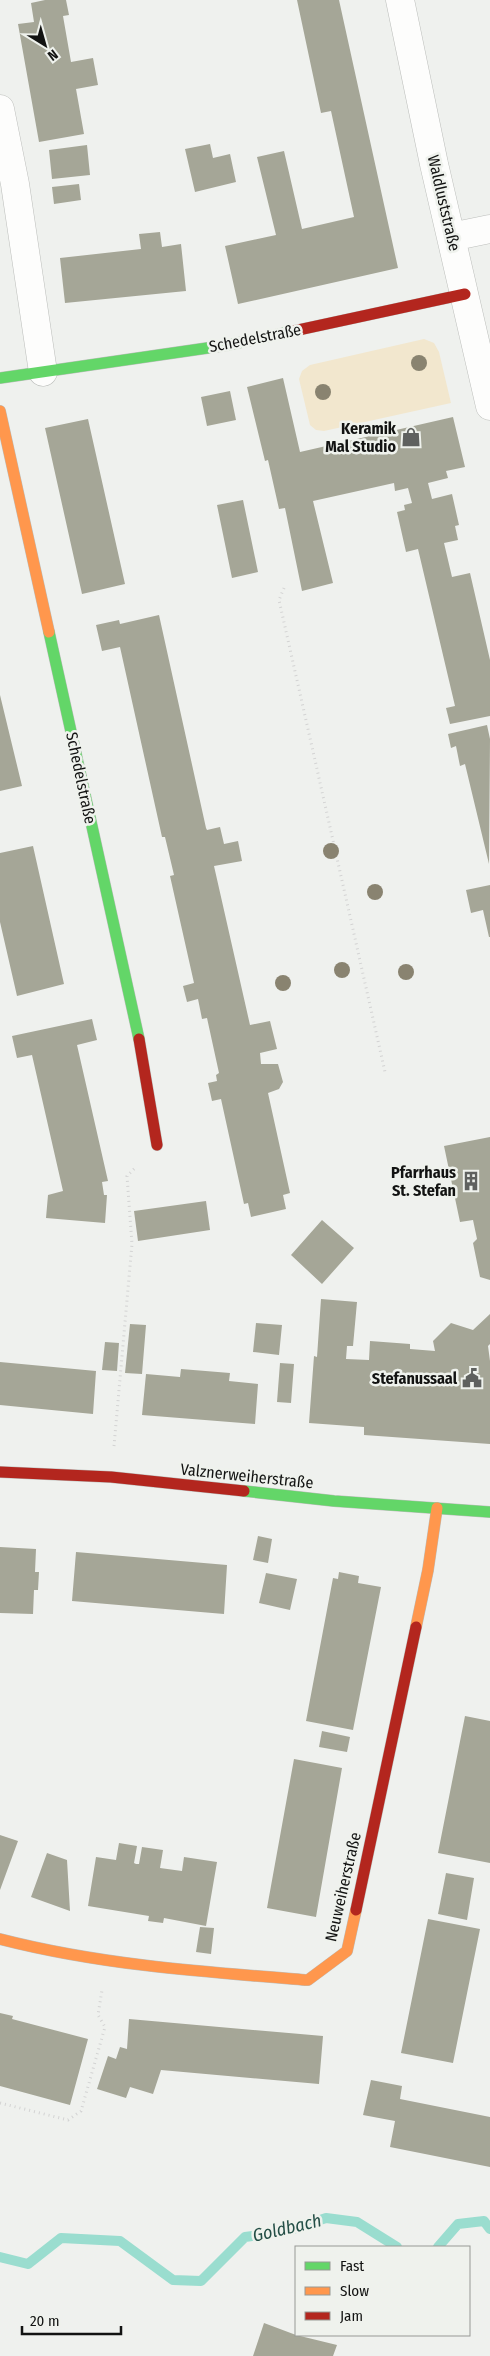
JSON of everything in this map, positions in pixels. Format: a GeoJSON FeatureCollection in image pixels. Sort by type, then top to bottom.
{"type":"FeatureCollection","features":[{"type":"Feature","properties":{"kind":"street","name":"Waldluststraße"},"geometry":{"type":"LineString","coordinates":[[400,0],[451,237],[490,406]]}},
{"type":"Feature","properties":{"kind":"street"},"geometry":{"type":"LineString","coordinates":[[0,109],[15,184],[43,372]]}},
{"type":"Feature","properties":{"kind":"street"},"geometry":{"type":"LineString","coordinates":[[451,237],[490,229]]}},
{"type":"Feature","properties":{"kind":"street","name":"Schedelstraße"},"geometry":{"type":"LineString","coordinates":[[0,378],[228,345],[465,294]]}},
{"type":"Feature","properties":{"kind":"street","name":"Schedelstraße"},"geometry":{"type":"LineString","coordinates":[[0,411],[141,1048],[157,1145]]}},
{"type":"Feature","properties":{"kind":"street","name":"Valznerweiherstraße"},"geometry":{"type":"LineString","coordinates":[[0,1472],[111,1477],[334,1501],[490,1512]]}},
{"type":"Feature","properties":{"kind":"street","name":"Neuweiherstraße"},"geometry":{"type":"LineString","coordinates":[[0,1939],[30,1947],[167,1969],[308,1980],[347,1951],[428,1570],[437,1508]]}},
{"type":"Feature","properties":{"kind":"path"},"geometry":{"type":"LineString","coordinates":[[284,588],[279,600],[385,1072]]}},
{"type":"Feature","properties":{"kind":"path"},"geometry":{"type":"LineString","coordinates":[[111,1477],[132,1244],[127,1176],[157,1145]]}},
{"type":"Feature","properties":{"kind":"path"},"geometry":{"type":"LineString","coordinates":[[0,2103],[68,2120],[81,2111],[105,2027],[98,2015],[107,1960]]}},
{"type":"Feature","properties":{"kind":"shaded area"},"geometry":{"type":"Polygon","coordinates":[[[424,339],[434,343],[439,352],[451,403],[324,431],[316,430],[310,425],[299,379],[302,371],[310,365],[424,339]]]}},
{"type":"Feature","properties":{"kind":"building"},"geometry":{"type":"Polygon","coordinates":[[[45,0],[66,0],[69,15],[63,16],[71,62],[93,58],[98,85],[76,89],[84,134],[39,142],[18,24],[34,22],[31,3],[45,0]]]}},
{"type":"Feature","properties":{"kind":"building"},"geometry":{"type":"Polygon","coordinates":[[[297,0],[339,0],[398,268],[238,304],[225,246],[276,235],[257,157],[284,151],[302,229],[354,217],[331,111],[321,113],[297,0]]]}},
{"type":"Feature","properties":{"kind":"building"},"geometry":{"type":"Polygon","coordinates":[[[210,144],[213,158],[230,154],[236,182],[195,192],[185,149],[210,144]]]}},
{"type":"Feature","properties":{"kind":"building"},"geometry":{"type":"Polygon","coordinates":[[[87,145],[90,175],[52,179],[49,150],[87,145]]]}},
{"type":"Feature","properties":{"kind":"building"},"geometry":{"type":"Polygon","coordinates":[[[79,184],[81,200],[54,204],[52,187],[79,184]]]}},
{"type":"Feature","properties":{"kind":"building"},"geometry":{"type":"Polygon","coordinates":[[[160,232],[162,247],[181,244],[186,291],[65,303],[60,258],[141,249],[139,234],[160,232]]]}},
{"type":"Feature","properties":{"kind":"building"},"geometry":{"type":"Polygon","coordinates":[[[283,378],[300,452],[453,417],[465,467],[446,471],[448,478],[428,483],[432,499],[452,494],[459,525],[455,526],[458,540],[444,543],[452,577],[470,573],[490,660],[490,716],[450,724],[446,708],[455,706],[418,549],[406,552],[397,512],[405,510],[404,505],[412,503],[408,488],[395,491],[394,483],[313,501],[333,583],[302,591],[285,508],[279,509],[268,460],[265,461],[247,387],[283,378]]]}},
{"type":"Feature","properties":{"kind":"building"},"geometry":{"type":"Polygon","coordinates":[[[230,391],[236,420],[207,426],[201,397],[230,391]]]}},
{"type":"Feature","properties":{"kind":"building"},"geometry":{"type":"Polygon","coordinates":[[[88,419],[125,584],[82,594],[45,428],[88,419]]]}},
{"type":"Feature","properties":{"kind":"building"},"geometry":{"type":"Polygon","coordinates":[[[243,500],[258,572],[232,578],[217,505],[243,500]]]}},
{"type":"Feature","properties":{"kind":"building"},"geometry":{"type":"Polygon","coordinates":[[[159,615],[206,828],[207,830],[220,827],[224,844],[238,841],[242,861],[214,866],[250,1025],[270,1021],[277,1049],[260,1053],[261,1064],[278,1064],[283,1082],[279,1089],[268,1093],[290,1193],[283,1195],[286,1209],[251,1217],[248,1203],[244,1204],[221,1099],[212,1101],[208,1083],[217,1081],[216,1075],[219,1073],[207,1018],[202,1019],[198,999],[187,1002],[183,986],[194,983],[170,876],[174,875],[165,837],[162,837],[120,647],[102,651],[96,625],[119,620],[120,624],[159,615]]]}},
{"type":"Feature","properties":{"kind":"building"},"geometry":{"type":"Polygon","coordinates":[[[0,695],[22,786],[0,791],[0,695]]]}},
{"type":"Feature","properties":{"kind":"building"},"geometry":{"type":"Polygon","coordinates":[[[487,725],[490,739],[489,864],[465,764],[460,766],[456,746],[451,748],[448,734],[487,725]]]}},
{"type":"Feature","properties":{"kind":"building"},"geometry":{"type":"Polygon","coordinates":[[[33,846],[64,984],[17,996],[0,922],[0,853],[33,846]]]}},
{"type":"Feature","properties":{"kind":"building"},"geometry":{"type":"Polygon","coordinates":[[[490,885],[489,937],[483,910],[471,913],[466,890],[490,885]]]}},
{"type":"Feature","properties":{"kind":"building"},"geometry":{"type":"Polygon","coordinates":[[[92,1019],[97,1040],[77,1045],[108,1181],[102,1182],[104,1195],[107,1195],[105,1223],[46,1218],[48,1195],[63,1191],[32,1055],[17,1058],[12,1036],[92,1019]]]}},
{"type":"Feature","properties":{"kind":"building","name":"Pfarrhaus St. Stefan"},"geometry":{"type":"Polygon","coordinates":[[[490,1137],[490,1280],[480,1277],[473,1243],[477,1239],[473,1220],[460,1222],[444,1146],[490,1137]]]}},
{"type":"Feature","properties":{"kind":"building"},"geometry":{"type":"Polygon","coordinates":[[[206,1201],[210,1230],[138,1241],[134,1211],[206,1201]]]}},
{"type":"Feature","properties":{"kind":"building"},"geometry":{"type":"Polygon","coordinates":[[[322,1220],[354,1248],[322,1284],[291,1255],[322,1220]]]}},
{"type":"Feature","properties":{"kind":"building"},"geometry":{"type":"Polygon","coordinates":[[[321,1299],[357,1302],[353,1346],[347,1346],[346,1359],[369,1360],[370,1341],[410,1344],[410,1349],[435,1351],[433,1341],[451,1323],[473,1330],[490,1314],[490,1344],[488,1346],[490,1361],[490,1444],[364,1435],[364,1427],[309,1423],[314,1356],[317,1357],[321,1299]]]}},
{"type":"Feature","properties":{"kind":"building"},"geometry":{"type":"Polygon","coordinates":[[[256,1323],[282,1325],[279,1355],[253,1352],[256,1323]]]}},
{"type":"Feature","properties":{"kind":"building"},"geometry":{"type":"Polygon","coordinates":[[[130,1324],[146,1325],[142,1374],[125,1373],[130,1324]]]}},
{"type":"Feature","properties":{"kind":"building"},"geometry":{"type":"Polygon","coordinates":[[[105,1342],[119,1343],[117,1371],[102,1370],[105,1342]]]}},
{"type":"Feature","properties":{"kind":"building"},"geometry":{"type":"Polygon","coordinates":[[[0,1362],[96,1371],[93,1414],[0,1405],[0,1362]]]}},
{"type":"Feature","properties":{"kind":"building"},"geometry":{"type":"Polygon","coordinates":[[[280,1363],[294,1364],[291,1403],[277,1402],[280,1363]]]}},
{"type":"Feature","properties":{"kind":"building"},"geometry":{"type":"Polygon","coordinates":[[[181,1369],[230,1373],[229,1381],[258,1384],[255,1424],[142,1415],[146,1374],[180,1377],[181,1369]]]}},
{"type":"Feature","properties":{"kind":"building"},"geometry":{"type":"Polygon","coordinates":[[[258,1536],[272,1539],[268,1563],[253,1560],[258,1536]]]}},
{"type":"Feature","properties":{"kind":"building"},"geometry":{"type":"Polygon","coordinates":[[[0,1547],[36,1549],[35,1572],[39,1572],[38,1590],[34,1590],[33,1614],[0,1613],[0,1547]]]}},
{"type":"Feature","properties":{"kind":"building"},"geometry":{"type":"Polygon","coordinates":[[[76,1552],[227,1565],[224,1614],[72,1601],[76,1552]]]}},
{"type":"Feature","properties":{"kind":"building"},"geometry":{"type":"Polygon","coordinates":[[[339,1572],[359,1576],[358,1583],[381,1587],[353,1730],[306,1721],[333,1578],[338,1579],[339,1572]]]}},
{"type":"Feature","properties":{"kind":"building"},"geometry":{"type":"Polygon","coordinates":[[[266,1573],[297,1579],[290,1610],[259,1603],[266,1573]]]}},
{"type":"Feature","properties":{"kind":"building"},"geometry":{"type":"Polygon","coordinates":[[[465,1716],[490,1721],[490,1863],[438,1853],[465,1716]]]}},
{"type":"Feature","properties":{"kind":"building"},"geometry":{"type":"Polygon","coordinates":[[[322,1731],[350,1737],[347,1752],[319,1747],[322,1731]]]}},
{"type":"Feature","properties":{"kind":"building"},"geometry":{"type":"Polygon","coordinates":[[[294,1759],[342,1768],[316,1917],[267,1908],[294,1759]]]}},
{"type":"Feature","properties":{"kind":"building"},"geometry":{"type":"Polygon","coordinates":[[[0,1835],[18,1841],[0,1890],[0,1835]]]}},
{"type":"Feature","properties":{"kind":"building"},"geometry":{"type":"Polygon","coordinates":[[[119,1843],[137,1846],[134,1863],[136,1864],[139,1864],[142,1847],[163,1850],[160,1868],[182,1871],[184,1857],[217,1862],[206,1926],[164,1918],[163,1923],[148,1921],[149,1916],[88,1906],[96,1857],[116,1860],[119,1843]]]}},
{"type":"Feature","properties":{"kind":"building"},"geometry":{"type":"Polygon","coordinates":[[[47,1853],[67,1860],[70,1911],[31,1897],[47,1853]]]}},
{"type":"Feature","properties":{"kind":"building"},"geometry":{"type":"Polygon","coordinates":[[[446,1873],[474,1878],[467,1920],[438,1914],[446,1873]]]}},
{"type":"Feature","properties":{"kind":"building"},"geometry":{"type":"Polygon","coordinates":[[[428,1919],[480,1929],[453,2063],[401,2053],[428,1919]]]}},
{"type":"Feature","properties":{"kind":"building"},"geometry":{"type":"Polygon","coordinates":[[[200,1927],[214,1928],[211,1954],[196,1952],[200,1927]]]}},
{"type":"Feature","properties":{"kind":"building"},"geometry":{"type":"Polygon","coordinates":[[[0,2013],[13,2016],[12,2019],[88,2039],[70,2105],[0,2086],[0,2013]]]}},
{"type":"Feature","properties":{"kind":"building"},"geometry":{"type":"Polygon","coordinates":[[[129,2019],[323,2036],[319,2084],[161,2070],[153,2094],[130,2087],[126,2098],[97,2089],[108,2056],[116,2059],[120,2047],[127,2049],[129,2019]]]}},
{"type":"Feature","properties":{"kind":"building"},"geometry":{"type":"Polygon","coordinates":[[[371,2080],[402,2086],[400,2099],[490,2117],[490,2167],[390,2147],[395,2121],[363,2115],[371,2080]]]}},
{"type":"Feature","properties":{"kind":"building"},"geometry":{"type":"Polygon","coordinates":[[[264,2323],[295,2336],[337,2345],[333,2356],[253,2356],[264,2323]]]}},
{"type":"Feature","properties":{"kind":"waterway","name":"Goldbach"},"geometry":{"type":"LineString","coordinates":[[0,2257],[28,2264],[61,2238],[120,2241],[173,2280],[201,2281],[245,2237],[287,2231],[326,2218],[357,2222],[395,2246]]}},
{"type":"Feature","properties":{"kind":"waterway","name":"Goldbach"},"geometry":{"type":"LineString","coordinates":[[439,2246],[458,2224],[484,2221],[490,2229]]}},
{"type":"Feature","properties":{"kind":"traffic: fast"},"geometry":{"type":"LineString","coordinates":[[0,378],[228,345],[289,332]]}},
{"type":"Feature","properties":{"kind":"traffic: fast"},"geometry":{"type":"LineString","coordinates":[[49,632],[139,1039]]}},
{"type":"Feature","properties":{"kind":"traffic: fast"},"geometry":{"type":"LineString","coordinates":[[244,1491],[334,1501],[490,1512]]}},
{"type":"Feature","properties":{"kind":"traffic: slow"},"geometry":{"type":"LineString","coordinates":[[0,411],[49,632]]}},
{"type":"Feature","properties":{"kind":"traffic: slow"},"geometry":{"type":"LineString","coordinates":[[416,1627],[428,1570],[437,1508]]}},
{"type":"Feature","properties":{"kind":"traffic: slow"},"geometry":{"type":"LineString","coordinates":[[0,1939],[38,1948],[114,1961],[308,1980],[347,1951],[356,1910]]}},
{"type":"Feature","properties":{"kind":"traffic: jam"},"geometry":{"type":"LineString","coordinates":[[289,332],[465,294]]}},
{"type":"Feature","properties":{"kind":"traffic: jam"},"geometry":{"type":"LineString","coordinates":[[139,1039],[157,1145]]}},
{"type":"Feature","properties":{"kind":"traffic: jam"},"geometry":{"type":"LineString","coordinates":[[0,1472],[111,1477],[244,1491]]}},
{"type":"Feature","properties":{"kind":"traffic: jam"},"geometry":{"type":"LineString","coordinates":[[356,1910],[416,1627]]}},
{"type":"Feature","properties":{"kind":"place","name":"Keramik Mal Studio"},"geometry":{"type":"Point","coordinates":[411,437]}},
{"type":"Feature","properties":{"kind":"place","name":"Pfarrhaus St. Stefan"},"geometry":{"type":"Point","coordinates":[471,1181]}},
{"type":"Feature","properties":{"kind":"place","name":"Stefanussaal"},"geometry":{"type":"Point","coordinates":[472,1378]}}]}
